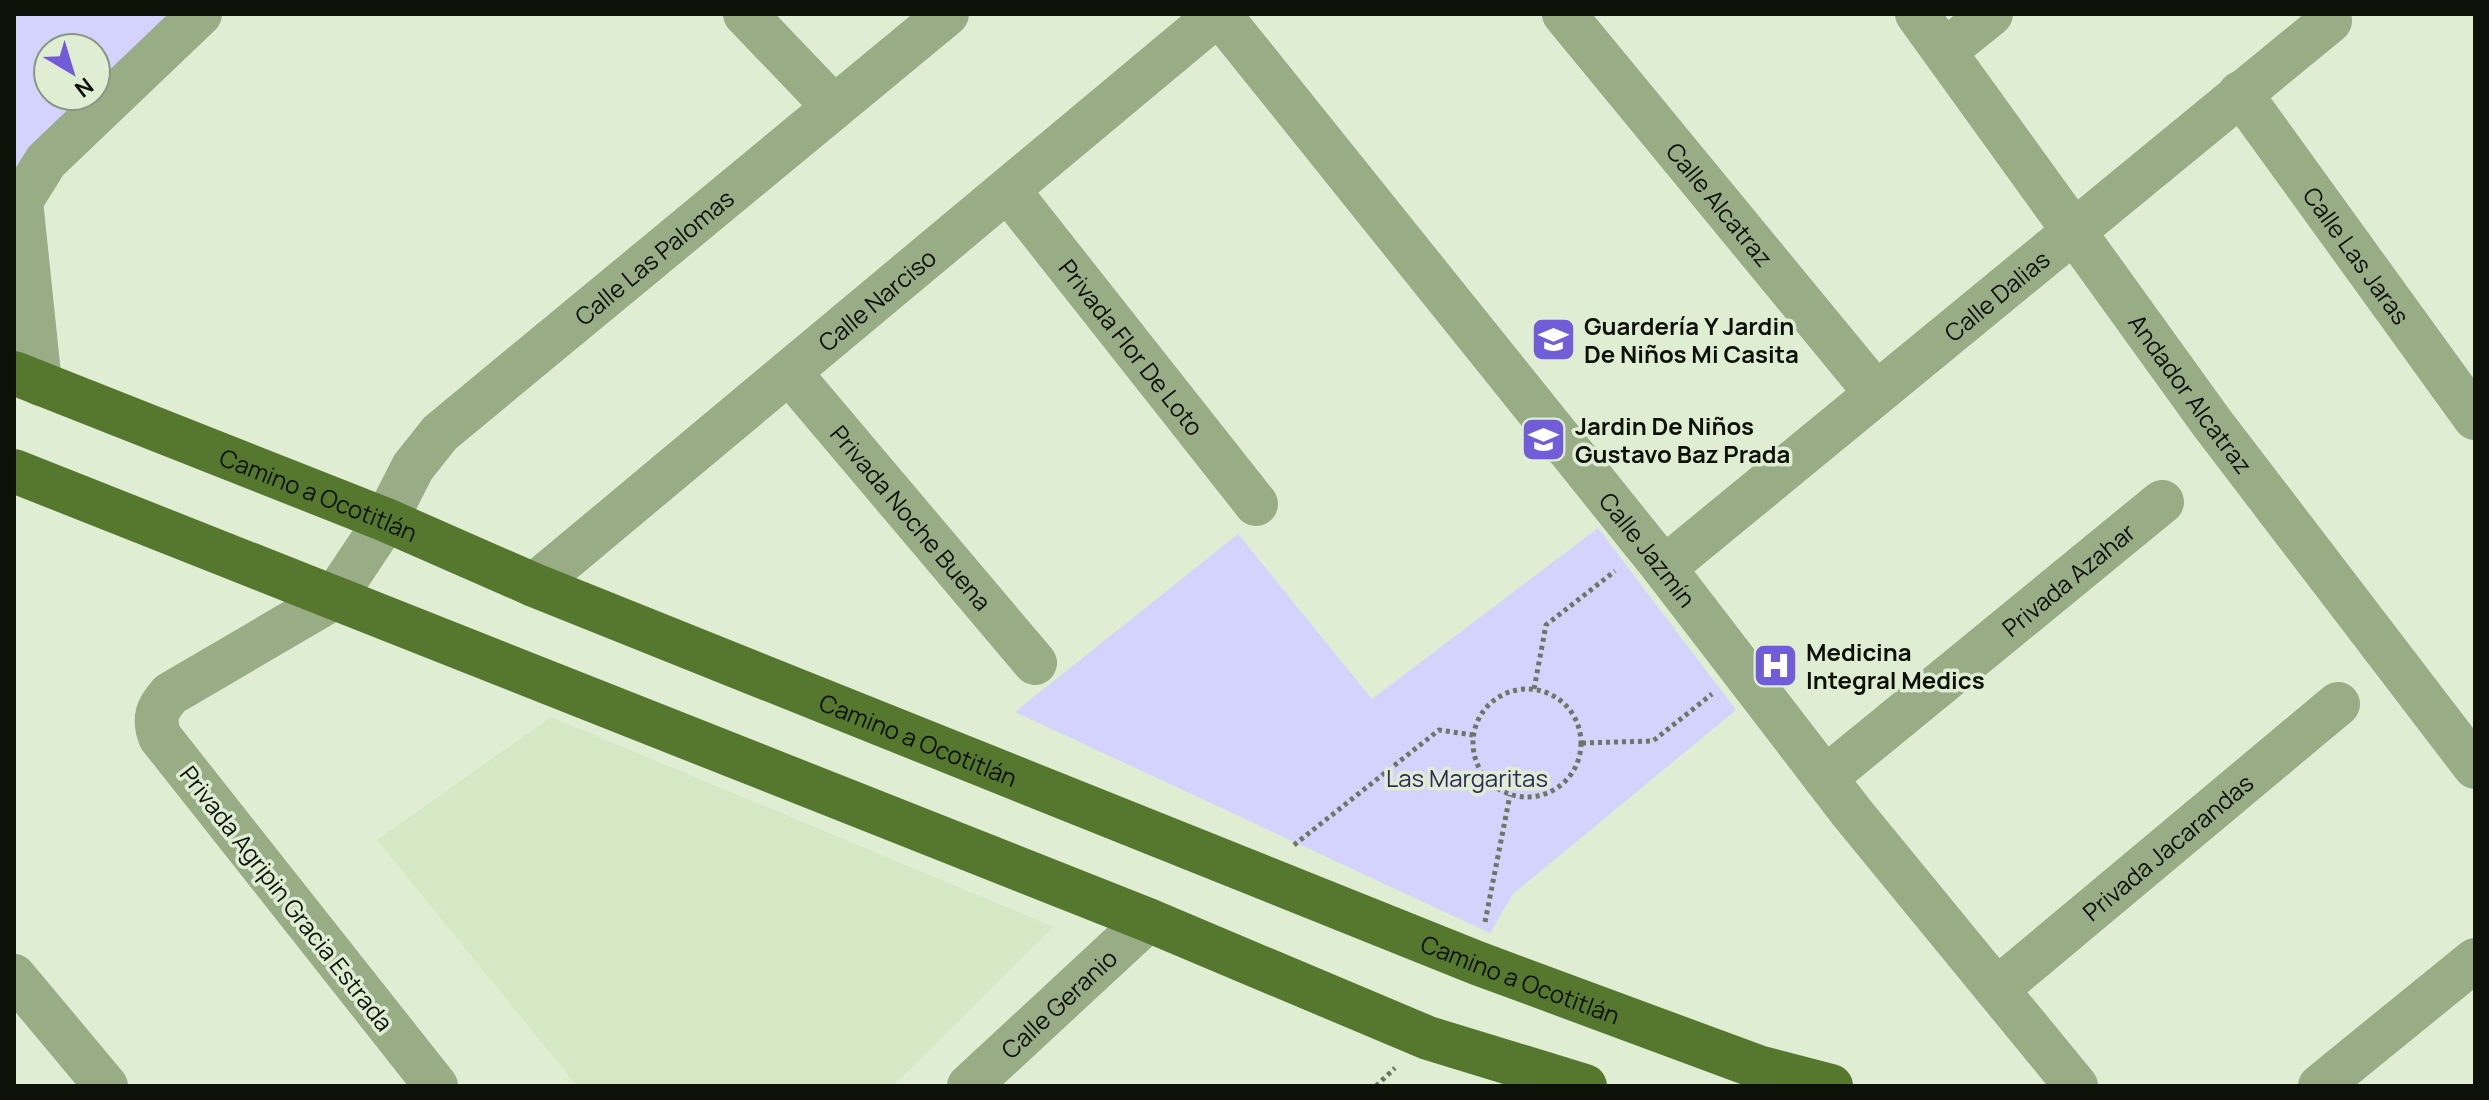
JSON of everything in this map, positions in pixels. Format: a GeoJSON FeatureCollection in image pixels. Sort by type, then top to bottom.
{"type":"FeatureCollection","features":[{"type":"Feature","properties":{"kind":"main road","name":"Camino a Ocotitlán"},"geometry":{"type":"LineString","coordinates":[[27,379],[386,520],[534,585],[1477,963],[1753,1077],[1831,1086]]}},
{"type":"Feature","properties":{"kind":"main road"},"geometry":{"type":"LineString","coordinates":[[14,471],[1148,920],[1428,1038],[1585,1086]]}},
{"type":"Feature","properties":{"kind":"street"},"geometry":{"type":"LineString","coordinates":[[27,379],[21,201],[46,161],[200,14]]}},
{"type":"Feature","properties":{"kind":"street"},"geometry":{"type":"LineString","coordinates":[[745,14],[834,107]]}},
{"type":"Feature","properties":{"kind":"street","name":"Calle Narciso"},"geometry":{"type":"LineString","coordinates":[[534,585],[1219,14]]}},
{"type":"Feature","properties":{"kind":"street","name":"Calle Jazmín"},"geometry":{"type":"LineString","coordinates":[[1219,14],[1646,573],[1825,778],[2076,1086]]}},
{"type":"Feature","properties":{"kind":"street","name":"Calle Alcatraz"},"geometry":{"type":"LineString","coordinates":[[1564,14],[1876,393]]}},
{"type":"Feature","properties":{"kind":"street","name":"Andador Alcatraz"},"geometry":{"type":"LineString","coordinates":[[1917,14],[2212,423],[2475,767]]}},
{"type":"Feature","properties":{"kind":"street"},"geometry":{"type":"LineString","coordinates":[[1945,51],[1991,14]]}},
{"type":"Feature","properties":{"kind":"street","name":"Calle Dalias"},"geometry":{"type":"LineString","coordinates":[[1646,573],[1876,393],[2330,21]]}},
{"type":"Feature","properties":{"kind":"street","name":"Calle Las Palomas"},"geometry":{"type":"LineString","coordinates":[[334,598],[386,520],[413,467],[440,433],[834,107],[923,22]]}},
{"type":"Feature","properties":{"kind":"street","name":"Calle Las Jaras"},"geometry":{"type":"LineString","coordinates":[[2240,93],[2475,418]]}},
{"type":"Feature","properties":{"kind":"street","name":"Privada Flor De Loto"},"geometry":{"type":"LineString","coordinates":[[1008,190],[1256,504]]}},
{"type":"Feature","properties":{"kind":"street","name":"Privada Noche Buena"},"geometry":{"type":"LineString","coordinates":[[789,372],[1035,663]]}},
{"type":"Feature","properties":{"kind":"street","name":"Privada Azahar"},"geometry":{"type":"LineString","coordinates":[[1825,778],[2162,502]]}},
{"type":"Feature","properties":{"kind":"street","name":"Privada Agripin Gracia Estrada"},"geometry":{"type":"LineString","coordinates":[[334,598],[170,694],[160,704],[155,717],[160,737],[436,1086]]}},
{"type":"Feature","properties":{"kind":"street","name":"Privada Jacarandas"},"geometry":{"type":"LineString","coordinates":[[1997,989],[2338,704]]}},
{"type":"Feature","properties":{"kind":"street","name":"Calle Geranio"},"geometry":{"type":"LineString","coordinates":[[969,1086],[1148,920]]}},
{"type":"Feature","properties":{"kind":"street"},"geometry":{"type":"LineString","coordinates":[[2320,1086],[2475,960]]}},
{"type":"Feature","properties":{"kind":"street"},"geometry":{"type":"LineString","coordinates":[[14,976],[106,1086]]}},
{"type":"Feature","properties":{"kind":"path"},"geometry":{"type":"LineString","coordinates":[[1534,689],[1546,625],[1619,568],[1646,573]]}},
{"type":"Feature","properties":{"kind":"path"},"geometry":{"type":"LineString","coordinates":[[1534,689],[1553,694],[1568,706],[1578,723],[1582,743],[1577,764],[1565,782],[1546,794],[1525,797],[1510,795],[1486,779],[1475,760],[1473,735],[1479,718],[1493,700],[1512,691],[1534,689]]}},
{"type":"Feature","properties":{"kind":"path"},"geometry":{"type":"LineString","coordinates":[[1582,743],[1653,741],[1715,691]]}},
{"type":"Feature","properties":{"kind":"path"},"geometry":{"type":"LineString","coordinates":[[1257,875],[1439,730],[1473,735]]}},
{"type":"Feature","properties":{"kind":"path"},"geometry":{"type":"LineString","coordinates":[[1477,963],[1510,795]]}},
{"type":"Feature","properties":{"kind":"shaded area"},"geometry":{"type":"Polygon","coordinates":[[[551,717],[1053,927],[893,1086],[577,1086],[377,840],[551,717]]]}},
{"type":"Feature","properties":{"kind":"green space"},"geometry":{"type":"Polygon","coordinates":[[[14,14],[184,14],[112,80],[112,32],[32,32],[32,112],[78,112],[14,171],[14,14]]]}},
{"type":"Feature","properties":{"kind":"green space","name":"Las Margaritas"},"geometry":{"type":"Polygon","coordinates":[[[1598,528],[1736,710],[1513,894],[1490,933],[1015,712],[1238,534],[1372,699],[1598,528]]]}},
{"type":"Feature","properties":{"kind":"place","name":"Guardería Y Jardin De Niños Mi Casita"},"geometry":{"type":"Point","coordinates":[1553,339]}},
{"type":"Feature","properties":{"kind":"place","name":"Jardin De Niños Gustavo Baz Prada"},"geometry":{"type":"Point","coordinates":[1544,439]}},
{"type":"Feature","properties":{"kind":"place","name":"Medicina Integral Medics"},"geometry":{"type":"Point","coordinates":[1775,665]}}]}
